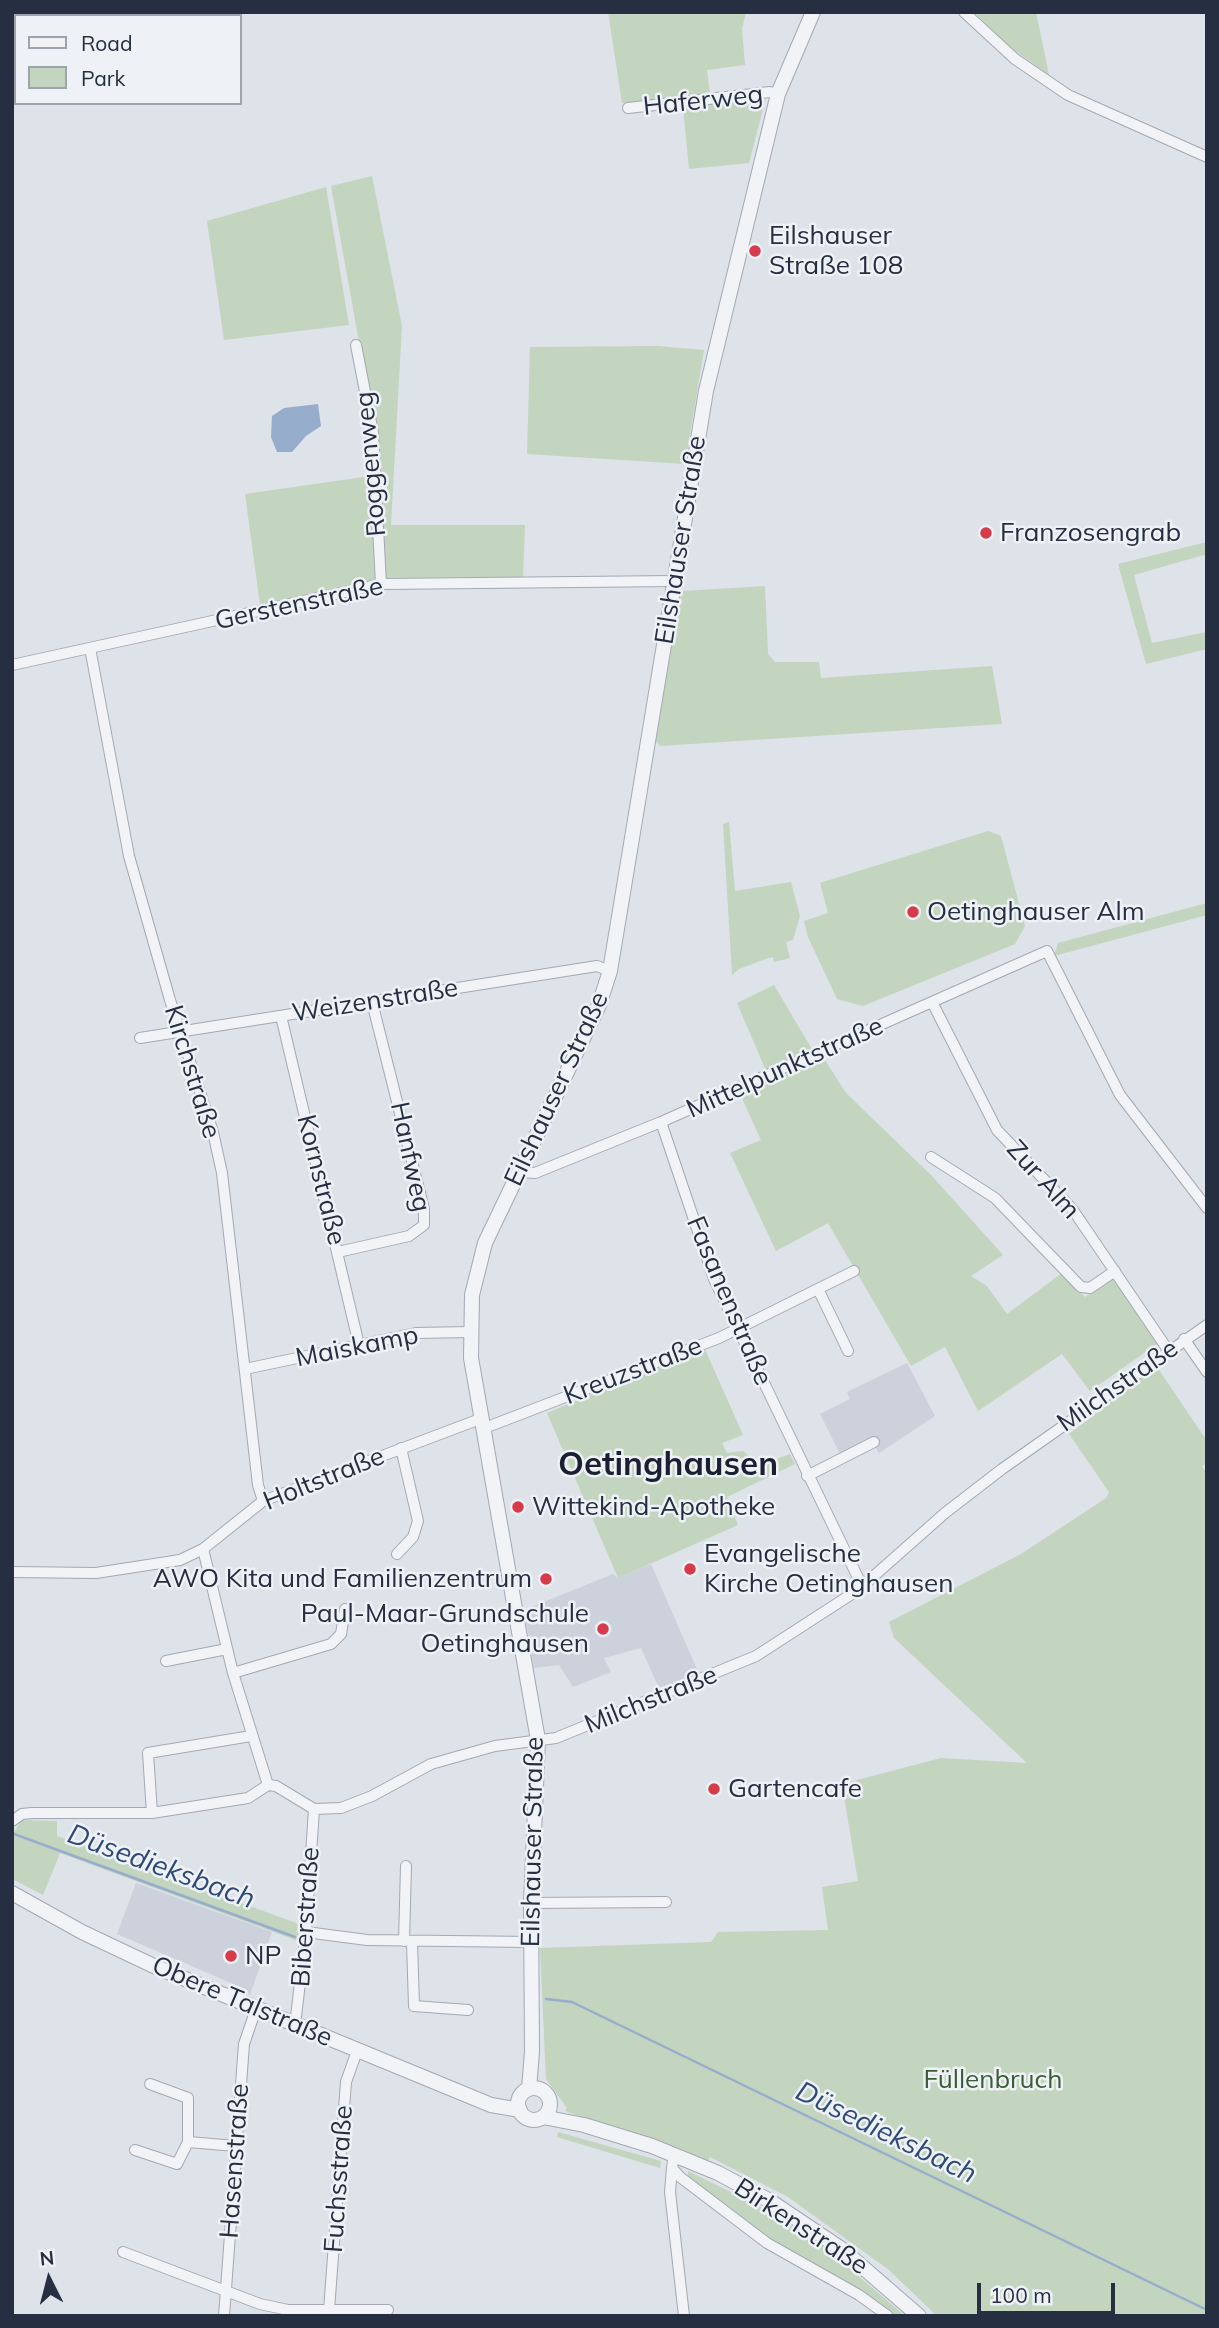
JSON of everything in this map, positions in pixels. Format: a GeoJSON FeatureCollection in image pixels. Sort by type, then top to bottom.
{"type":"FeatureCollection","features":[{"type":"Feature","properties":{"kind":"street","name":"Eilshauser Straße"},"geometry":{"type":"LineString","coordinates":[[527,2097],[532,2052],[531,1903],[538,1740],[481,1424],[470,1332],[477,1267],[495,1220],[599,1005],[610,971],[706,391],[778,94],[813,12]]}},
{"type":"Feature","properties":{"kind":"street"},"geometry":{"type":"LineString","coordinates":[[964,12],[1014,59],[1068,95],[1207,157]]}},
{"type":"Feature","properties":{"kind":"street","name":"Haferweg"},"geometry":{"type":"LineString","coordinates":[[628,108],[770,92],[778,94]]}},
{"type":"Feature","properties":{"kind":"street","name":"Roggenweg"},"geometry":{"type":"LineString","coordinates":[[356,345],[373,433],[381,584]]}},
{"type":"Feature","properties":{"kind":"street","name":"Gerstenstraße"},"geometry":{"type":"LineString","coordinates":[[12,665],[381,584],[675,581]]}},
{"type":"Feature","properties":{"kind":"street","name":"Kirchstraße"},"geometry":{"type":"LineString","coordinates":[[90,648],[129,856],[213,1132],[222,1174],[258,1485],[263,1501]]}},
{"type":"Feature","properties":{"kind":"street","name":"Mittelpunktstraße"},"geometry":{"type":"LineString","coordinates":[[519,1172],[535,1173],[661,1122],[1047,951],[1120,1095],[1207,1208]]}},
{"type":"Feature","properties":{"kind":"street","name":"Weizenstraße"},"geometry":{"type":"LineString","coordinates":[[140,1038],[597,966],[610,971]]}},
{"type":"Feature","properties":{"kind":"street","name":"Hanfweg"},"geometry":{"type":"LineString","coordinates":[[338,1252],[409,1236],[424,1224],[424,1209],[372,1002]]}},
{"type":"Feature","properties":{"kind":"street","name":"Zur Alm"},"geometry":{"type":"LineString","coordinates":[[932,1002],[997,1130],[1073,1210],[1168,1350]]}},
{"type":"Feature","properties":{"kind":"street","name":"Kornstraße"},"geometry":{"type":"LineString","coordinates":[[281,1016],[359,1345]]}},
{"type":"Feature","properties":{"kind":"street","name":"Fasanenstraße"},"geometry":{"type":"LineString","coordinates":[[661,1122],[714,1279],[862,1586]]}},
{"type":"Feature","properties":{"kind":"street"},"geometry":{"type":"LineString","coordinates":[[931,1157],[995,1198],[1081,1287],[1090,1288],[1115,1271]]}},
{"type":"Feature","properties":{"kind":"street","name":"Kreuzstraße"},"geometry":{"type":"LineString","coordinates":[[481,1424],[737,1329],[854,1271]]}},
{"type":"Feature","properties":{"kind":"street"},"geometry":{"type":"LineString","coordinates":[[818,1289],[848,1352]]}},
{"type":"Feature","properties":{"kind":"street","name":"Milchstraße"},"geometry":{"type":"LineString","coordinates":[[314,1809],[352,1805],[431,1764],[457,1755],[556,1738],[757,1656],[862,1586],[945,1513],[1002,1469],[1207,1325]]}},
{"type":"Feature","properties":{"kind":"street","name":"Maiskamp"},"geometry":{"type":"LineString","coordinates":[[244,1369],[416,1333],[470,1332]]}},
{"type":"Feature","properties":{"kind":"street"},"geometry":{"type":"LineString","coordinates":[[1184,1339],[1207,1372]]}},
{"type":"Feature","properties":{"kind":"street","name":"Holtstraße"},"geometry":{"type":"LineString","coordinates":[[12,1572],[108,1572],[180,1560],[203,1549],[263,1501],[401,1448],[481,1424]]}},
{"type":"Feature","properties":{"kind":"street"},"geometry":{"type":"LineString","coordinates":[[807,1476],[874,1441]]}},
{"type":"Feature","properties":{"kind":"street"},"geometry":{"type":"LineString","coordinates":[[397,1553],[413,1537],[418,1521],[401,1448]]}},
{"type":"Feature","properties":{"kind":"street"},"geometry":{"type":"LineString","coordinates":[[203,1549],[233,1673],[268,1785]]}},
{"type":"Feature","properties":{"kind":"street"},"geometry":{"type":"LineString","coordinates":[[233,1673],[331,1644],[341,1634],[345,1609]]}},
{"type":"Feature","properties":{"kind":"street"},"geometry":{"type":"LineString","coordinates":[[166,1661],[227,1648]]}},
{"type":"Feature","properties":{"kind":"street"},"geometry":{"type":"LineString","coordinates":[[152,1813],[148,1753],[251,1736]]}},
{"type":"Feature","properties":{"kind":"street"},"geometry":{"type":"LineString","coordinates":[[13,1816],[152,1813],[248,1798],[268,1785],[276,1786],[314,1809]]}},
{"type":"Feature","properties":{"kind":"street","name":"Biberstraße"},"geometry":{"type":"LineString","coordinates":[[295,2025],[306,1932],[314,1809]]}},
{"type":"Feature","properties":{"kind":"street"},"geometry":{"type":"LineString","coordinates":[[406,1866],[408,1941],[414,2006],[468,2010]]}},
{"type":"Feature","properties":{"kind":"street","name":"Obere Talstraße"},"geometry":{"type":"LineString","coordinates":[[12,1893],[82,1932],[357,2051],[479,2098],[527,2097],[530,2119],[547,2110]]}},
{"type":"Feature","properties":{"kind":"street"},"geometry":{"type":"LineString","coordinates":[[531,1903],[666,1902]]}},
{"type":"Feature","properties":{"kind":"street"},"geometry":{"type":"LineString","coordinates":[[306,1932],[408,1941],[531,1942]]}},
{"type":"Feature","properties":{"kind":"street","name":"Hasenstraße"},"geometry":{"type":"LineString","coordinates":[[224,2316],[244,2044],[256,2009]]}},
{"type":"Feature","properties":{"kind":"street","name":"Fuchsstraße"},"geometry":{"type":"LineString","coordinates":[[329,2310],[346,2082],[357,2051]]}},
{"type":"Feature","properties":{"kind":"street"},"geometry":{"type":"LineString","coordinates":[[135,2150],[177,2164],[187,2142],[188,2098],[150,2084]]}},
{"type":"Feature","properties":{"kind":"street"},"geometry":{"type":"LineString","coordinates":[[527,2097],[547,2095],[547,2110]]}},
{"type":"Feature","properties":{"kind":"street","name":"Birkenstraße"},"geometry":{"type":"LineString","coordinates":[[547,2110],[770,2201],[812,2228],[880,2280],[919,2316]]}},
{"type":"Feature","properties":{"kind":"street"},"geometry":{"type":"LineString","coordinates":[[187,2142],[236,2146]]}},
{"type":"Feature","properties":{"kind":"street"},"geometry":{"type":"LineString","coordinates":[[673,2161],[670,2192],[684,2316]]}},
{"type":"Feature","properties":{"kind":"street","name":"Birkenstraße"},"geometry":{"type":"LineString","coordinates":[[673,2161],[767,2243],[859,2295],[888,2316]]}},
{"type":"Feature","properties":{"kind":"street"},"geometry":{"type":"LineString","coordinates":[[123,2252],[260,2304],[288,2310],[388,2310]]}},
{"type":"Feature","properties":{"kind":"shaded area"},"geometry":{"type":"Polygon","coordinates":[[[907,1363],[935,1416],[879,1453],[870,1438],[840,1454],[820,1414],[850,1399],[847,1392],[907,1363]]]}},
{"type":"Feature","properties":{"kind":"shaded area","name":"Paul-Maar-Grundschule Oetinghausen"},"geometry":{"type":"Polygon","coordinates":[[[651,1564],[699,1674],[659,1688],[641,1648],[604,1658],[611,1672],[573,1687],[559,1665],[534,1668],[524,1610],[613,1574],[618,1578],[651,1564]]]}},
{"type":"Feature","properties":{"kind":"shaded area"},"geometry":{"type":"Polygon","coordinates":[[[136,1883],[272,1932],[250,1995],[245,1989],[117,1934],[136,1883]]]}},
{"type":"Feature","properties":{"kind":"green space"},"geometry":{"type":"Polygon","coordinates":[[[608,12],[746,12],[742,29],[745,65],[707,70],[710,94],[622,103],[608,12]]]}},
{"type":"Feature","properties":{"kind":"green space"},"geometry":{"type":"Polygon","coordinates":[[[974,12],[1036,12],[1049,75],[1007,45],[974,12]]]}},
{"type":"Feature","properties":{"kind":"green space"},"geometry":{"type":"Polygon","coordinates":[[[760,97],[765,101],[749,163],[689,169],[683,106],[760,97]]]}},
{"type":"Feature","properties":{"kind":"green space"},"geometry":{"type":"Polygon","coordinates":[[[372,176],[402,326],[391,525],[525,525],[523,577],[386,578],[359,342],[331,186],[372,176]]]}},
{"type":"Feature","properties":{"kind":"green space"},"geometry":{"type":"Polygon","coordinates":[[[326,187],[349,325],[224,340],[207,221],[326,187]]]}},
{"type":"Feature","properties":{"kind":"green space"},"geometry":{"type":"Polygon","coordinates":[[[658,346],[704,350],[685,464],[527,454],[530,347],[658,346]]]}},
{"type":"Feature","properties":{"kind":"green space"},"geometry":{"type":"Polygon","coordinates":[[[371,476],[376,579],[260,605],[245,494],[371,476]]]}},
{"type":"Feature","properties":{"kind":"green space"},"geometry":{"type":"Polygon","coordinates":[[[1207,542],[1207,554],[1134,575],[1152,643],[1207,632],[1207,649],[1146,664],[1118,564],[1207,542]]]}},
{"type":"Feature","properties":{"kind":"green space"},"geometry":{"type":"Polygon","coordinates":[[[765,586],[768,654],[775,662],[819,662],[821,678],[992,666],[1002,724],[660,746],[655,740],[678,595],[683,591],[765,586]]]}},
{"type":"Feature","properties":{"kind":"green space"},"geometry":{"type":"Polygon","coordinates":[[[729,822],[735,891],[791,882],[800,916],[793,940],[786,942],[790,958],[774,962],[773,957],[768,958],[739,969],[732,975],[723,824],[729,822]]]}},
{"type":"Feature","properties":{"kind":"green space"},"geometry":{"type":"Polygon","coordinates":[[[988,831],[1001,836],[1025,926],[1015,944],[863,1006],[837,999],[808,937],[804,921],[828,913],[820,883],[988,831]]]}},
{"type":"Feature","properties":{"kind":"green space"},"geometry":{"type":"Polygon","coordinates":[[[1207,903],[1207,915],[1054,956],[1058,943],[1207,903]]]}},
{"type":"Feature","properties":{"kind":"green space"},"geometry":{"type":"Polygon","coordinates":[[[774,985],[813,1051],[767,1073],[737,1003],[774,985]]]}},
{"type":"Feature","properties":{"kind":"green space"},"geometry":{"type":"Polygon","coordinates":[[[823,1057],[846,1093],[932,1176],[1003,1255],[971,1276],[987,1286],[1007,1314],[1062,1273],[1085,1297],[1114,1278],[1157,1344],[1090,1391],[1062,1354],[978,1411],[945,1347],[911,1366],[828,1223],[776,1251],[730,1153],[761,1140],[740,1094],[823,1057]]]}},
{"type":"Feature","properties":{"kind":"green space"},"geometry":{"type":"Polygon","coordinates":[[[704,1347],[743,1435],[722,1443],[727,1453],[743,1451],[760,1465],[790,1454],[795,1464],[727,1497],[738,1525],[618,1578],[547,1413],[704,1347]]]}},
{"type":"Feature","properties":{"kind":"green space","name":"Füllenbruch"},"geometry":{"type":"Polygon","coordinates":[[[1157,1367],[1207,1441],[1207,1463],[1202,1466],[1207,1474],[1207,2316],[937,2316],[889,2270],[788,2197],[710,2157],[707,2163],[565,2111],[567,2108],[546,2079],[540,1948],[711,1942],[718,1932],[828,1930],[822,1887],[858,1881],[842,1784],[941,1758],[1027,1763],[894,1638],[889,1622],[1021,1554],[1106,1498],[1109,1492],[1069,1434],[1157,1367]]]}},
{"type":"Feature","properties":{"kind":"green space"},"geometry":{"type":"Polygon","coordinates":[[[21,1820],[57,1821],[57,1836],[299,1924],[298,1941],[60,1853],[43,1895],[12,1879],[12,1836],[21,1820]]]}},
{"type":"Feature","properties":{"kind":"green space"},"geometry":{"type":"Polygon","coordinates":[[[558,2132],[661,2161],[660,2168],[557,2137],[558,2132]]]}},
{"type":"Feature","properties":{"kind":"green space"},"geometry":{"type":"Polygon","coordinates":[[[688,2171],[757,2205],[826,2248],[905,2316],[896,2316],[862,2292],[768,2239],[688,2178],[688,2171]]]}},
{"type":"Feature","properties":{"kind":"water"},"geometry":{"type":"Polygon","coordinates":[[[318,404],[321,426],[306,436],[292,452],[277,452],[271,437],[272,416],[284,408],[318,404]]]}},
{"type":"Feature","properties":{"kind":"waterway","name":"Düsedieksbach"},"geometry":{"type":"LineString","coordinates":[[14,1834],[295,1937]]}},
{"type":"Feature","properties":{"kind":"waterway","name":"Düsedieksbach"},"geometry":{"type":"LineString","coordinates":[[546,1999],[572,2002],[1207,2310]]}},
{"type":"Feature","properties":{"kind":"place","name":"Eilshauser Straße 108"},"geometry":{"type":"Point","coordinates":[755,251]}},
{"type":"Feature","properties":{"kind":"place","name":"Franzosengrab"},"geometry":{"type":"Point","coordinates":[986,533]}},
{"type":"Feature","properties":{"kind":"place","name":"Oetinghauser Alm"},"geometry":{"type":"Point","coordinates":[913,912]}},
{"type":"Feature","properties":{"kind":"place","name":"Wittekind-Apotheke"},"geometry":{"type":"Point","coordinates":[518,1507]}},
{"type":"Feature","properties":{"kind":"place","name":"Evangelische Kirche Oetinghausen"},"geometry":{"type":"Point","coordinates":[690,1569]}},
{"type":"Feature","properties":{"kind":"place","name":"AWO Kita und Familienzentrum"},"geometry":{"type":"Point","coordinates":[546,1579]}},
{"type":"Feature","properties":{"kind":"place","name":"Paul-Maar-Grundschule Oetinghausen"},"geometry":{"type":"Point","coordinates":[603,1629]}},
{"type":"Feature","properties":{"kind":"place","name":"Gartencafe"},"geometry":{"type":"Point","coordinates":[714,1789]}},
{"type":"Feature","properties":{"kind":"place","name":"NP"},"geometry":{"type":"Point","coordinates":[231,1956]}},
{"type":"Feature","properties":{"kind":"district","name":"Oetinghausen"},"geometry":{"type":"Point","coordinates":[668,1465]}}]}
